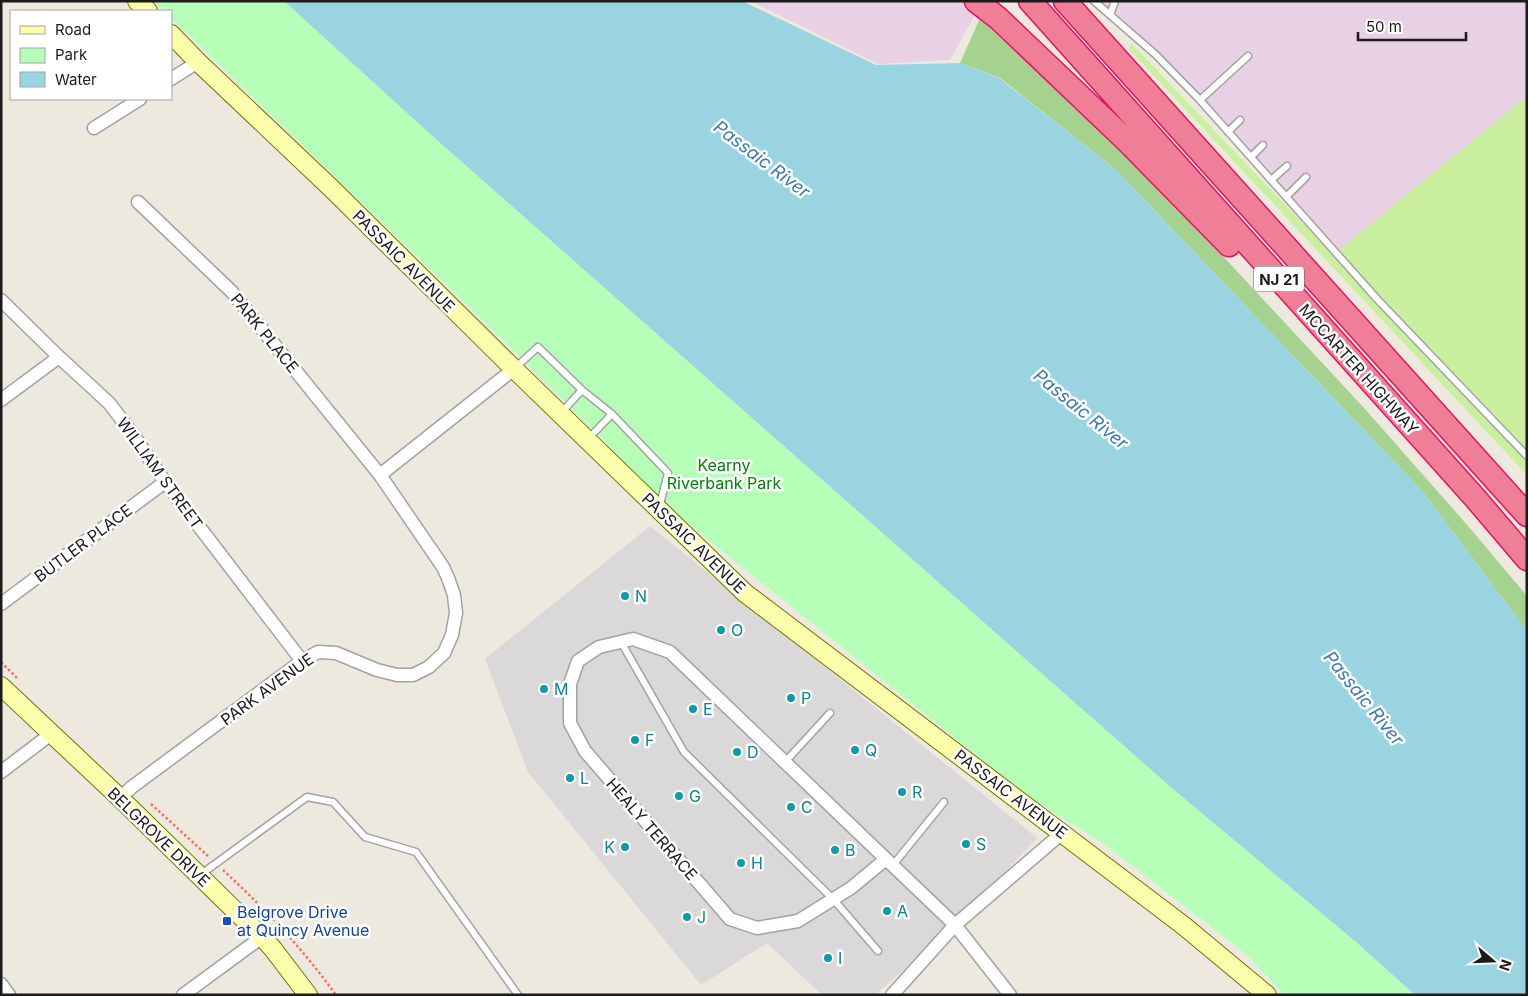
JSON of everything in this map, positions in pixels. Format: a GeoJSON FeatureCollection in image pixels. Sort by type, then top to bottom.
{"type":"FeatureCollection","features":[{"type":"Feature","properties":{"kind":"highway"},"geometry":{"type":"LineString","coordinates":[[976,1],[998,18],[1128,142],[1221,237],[1388,401]]}},
{"type":"Feature","properties":{"kind":"highway","name":"MCCARTER HIGHWAY"},"geometry":{"type":"LineString","coordinates":[[1030,1],[1527,559]]}},
{"type":"Feature","properties":{"kind":"highway","name":"NJ 21"},"geometry":{"type":"LineString","coordinates":[[1065,1],[1527,515]]}},
{"type":"Feature","properties":{"kind":"highway"},"geometry":{"type":"LineString","coordinates":[[1426,403],[1527,497]]}},
{"type":"Feature","properties":{"kind":"main road"},"geometry":{"type":"LineString","coordinates":[[137,1],[147,10]]}},
{"type":"Feature","properties":{"kind":"main road","name":"PASSAIC AVENUE"},"geometry":{"type":"LineString","coordinates":[[172,35],[745,593],[1184,926],[1267,995]]}},
{"type":"Feature","properties":{"kind":"main road","name":"BELGROVE DRIVE"},"geometry":{"type":"LineString","coordinates":[[1,686],[120,798],[262,937],[308,995]]}},
{"type":"Feature","properties":{"kind":"street"},"geometry":{"type":"LineString","coordinates":[[172,78],[198,62]]}},
{"type":"Feature","properties":{"kind":"street"},"geometry":{"type":"LineString","coordinates":[[94,128],[138,100]]}},
{"type":"Feature","properties":{"kind":"street","name":"PARK PLACE"},"geometry":{"type":"LineString","coordinates":[[138,202],[231,291],[380,475]]}},
{"type":"Feature","properties":{"kind":"street","name":"WILLIAM STREET"},"geometry":{"type":"LineString","coordinates":[[1,300],[58,357],[109,403],[165,482],[302,661]]}},
{"type":"Feature","properties":{"kind":"street"},"geometry":{"type":"LineString","coordinates":[[1,400],[58,357]]}},
{"type":"Feature","properties":{"kind":"street"},"geometry":{"type":"LineString","coordinates":[[380,475],[514,369]]}},
{"type":"Feature","properties":{"kind":"street","name":"PARK AVENUE"},"geometry":{"type":"LineString","coordinates":[[120,798],[132,787],[302,661],[318,652],[336,653],[384,672],[397,675],[413,675],[429,667],[444,653],[452,635],[456,614],[454,595],[448,578],[443,567],[380,475]]}},
{"type":"Feature","properties":{"kind":"street","name":"BUTLER PLACE"},"geometry":{"type":"LineString","coordinates":[[1,604],[165,482]]}},
{"type":"Feature","properties":{"kind":"street","name":"HEALY TERRACE"},"geometry":{"type":"LineString","coordinates":[[889,862],[798,921],[757,928],[730,919],[585,751],[570,723],[570,684],[578,661],[599,647],[633,639],[670,652],[955,925],[1010,995]]}},
{"type":"Feature","properties":{"kind":"street"},"geometry":{"type":"LineString","coordinates":[[1,772],[51,734]]}},
{"type":"Feature","properties":{"kind":"street"},"geometry":{"type":"LineString","coordinates":[[892,995],[955,925],[1062,833]]}},
{"type":"Feature","properties":{"kind":"street"},"geometry":{"type":"LineString","coordinates":[[183,995],[262,937]]}},
{"type":"Feature","properties":{"kind":"street"},"geometry":{"type":"LineString","coordinates":[[1,984],[9,995]]}},
{"type":"Feature","properties":{"kind":"lane"},"geometry":{"type":"LineString","coordinates":[[1094,1],[1156,54],[1200,100],[1378,300],[1527,456]]}},
{"type":"Feature","properties":{"kind":"lane"},"geometry":{"type":"LineString","coordinates":[[1110,15],[1115,1]]}},
{"type":"Feature","properties":{"kind":"lane"},"geometry":{"type":"LineString","coordinates":[[1200,100],[1248,56]]}},
{"type":"Feature","properties":{"kind":"lane"},"geometry":{"type":"LineString","coordinates":[[1228,132],[1240,120]]}},
{"type":"Feature","properties":{"kind":"lane"},"geometry":{"type":"LineString","coordinates":[[1251,157],[1263,145]]}},
{"type":"Feature","properties":{"kind":"lane"},"geometry":{"type":"LineString","coordinates":[[1271,180],[1287,166]]}},
{"type":"Feature","properties":{"kind":"lane"},"geometry":{"type":"LineString","coordinates":[[1286,197],[1306,177]]}},
{"type":"Feature","properties":{"kind":"lane"},"geometry":{"type":"LineString","coordinates":[[514,369],[538,346],[582,390],[612,414],[668,473],[659,510]]}},
{"type":"Feature","properties":{"kind":"lane"},"geometry":{"type":"LineString","coordinates":[[560,413],[582,390]]}},
{"type":"Feature","properties":{"kind":"lane"},"geometry":{"type":"LineString","coordinates":[[587,440],[612,414]]}},
{"type":"Feature","properties":{"kind":"lane"},"geometry":{"type":"LineString","coordinates":[[621,642],[684,752],[833,899],[878,951]]}},
{"type":"Feature","properties":{"kind":"lane"},"geometry":{"type":"LineString","coordinates":[[785,762],[830,713]]}},
{"type":"Feature","properties":{"kind":"lane"},"geometry":{"type":"LineString","coordinates":[[199,876],[307,796],[332,802],[365,837],[416,852],[518,995]]}},
{"type":"Feature","properties":{"kind":"lane"},"geometry":{"type":"LineString","coordinates":[[889,862],[944,802]]}},
{"type":"Feature","properties":{"kind":"shaded area"},"geometry":{"type":"Polygon","coordinates":[[[750,1],[983,1],[950,60],[878,64],[750,1]]]}},
{"type":"Feature","properties":{"kind":"shaded area"},"geometry":{"type":"Polygon","coordinates":[[[1091,1],[1527,1],[1527,107],[1338,251],[1175,78],[1091,1]]]}},
{"type":"Feature","properties":{"kind":"shaded area"},"geometry":{"type":"Polygon","coordinates":[[[650,526],[1037,838],[955,925],[875,995],[822,995],[767,943],[701,985],[528,772],[485,659],[650,526]]]}},
{"type":"Feature","properties":{"kind":"green space","name":"Kearny Riverbank Park"},"geometry":{"type":"Polygon","coordinates":[[[154,1],[284,1],[429,133],[1174,790],[1356,942],[1415,995],[1285,995],[1246,954],[1103,843],[1027,796],[680,517],[500,337],[172,19],[172,10],[163,10],[154,1]]]}},
{"type":"Feature","properties":{"kind":"green space"},"geometry":{"type":"Polygon","coordinates":[[[980,18],[1067,96],[1181,211],[1365,409],[1527,596],[1527,631],[1422,491],[1115,169],[1000,78],[960,63],[980,18]]]}},
{"type":"Feature","properties":{"kind":"green space"},"geometry":{"type":"Polygon","coordinates":[[[1132,44],[1333,255],[1522,100],[1527,104],[1527,475],[1128,48],[1132,44]]]}},
{"type":"Feature","properties":{"kind":"water","name":"Passaic River"},"geometry":{"type":"Polygon","coordinates":[[[284,1],[742,1],[876,65],[960,63],[999,78],[1115,169],[1422,491],[1527,631],[1527,995],[1415,995],[1356,942],[1174,790],[429,133],[284,1]]]}},
{"type":"Feature","properties":{"kind":"place","name":"N"},"geometry":{"type":"Point","coordinates":[625,596]}},
{"type":"Feature","properties":{"kind":"place","name":"O"},"geometry":{"type":"Point","coordinates":[721,630]}},
{"type":"Feature","properties":{"kind":"place","name":"M"},"geometry":{"type":"Point","coordinates":[544,689]}},
{"type":"Feature","properties":{"kind":"place","name":"P"},"geometry":{"type":"Point","coordinates":[791,698]}},
{"type":"Feature","properties":{"kind":"place","name":"E"},"geometry":{"type":"Point","coordinates":[693,709]}},
{"type":"Feature","properties":{"kind":"place","name":"F"},"geometry":{"type":"Point","coordinates":[635,740]}},
{"type":"Feature","properties":{"kind":"place","name":"Q"},"geometry":{"type":"Point","coordinates":[855,750]}},
{"type":"Feature","properties":{"kind":"place","name":"D"},"geometry":{"type":"Point","coordinates":[737,752]}},
{"type":"Feature","properties":{"kind":"place","name":"L"},"geometry":{"type":"Point","coordinates":[570,778]}},
{"type":"Feature","properties":{"kind":"place","name":"R"},"geometry":{"type":"Point","coordinates":[902,792]}},
{"type":"Feature","properties":{"kind":"place","name":"G"},"geometry":{"type":"Point","coordinates":[679,796]}},
{"type":"Feature","properties":{"kind":"place","name":"C"},"geometry":{"type":"Point","coordinates":[791,807]}},
{"type":"Feature","properties":{"kind":"place","name":"S"},"geometry":{"type":"Point","coordinates":[966,844]}},
{"type":"Feature","properties":{"kind":"place","name":"K"},"geometry":{"type":"Point","coordinates":[625,847]}},
{"type":"Feature","properties":{"kind":"place","name":"B"},"geometry":{"type":"Point","coordinates":[835,850]}},
{"type":"Feature","properties":{"kind":"place","name":"H"},"geometry":{"type":"Point","coordinates":[741,863]}},
{"type":"Feature","properties":{"kind":"place","name":"A"},"geometry":{"type":"Point","coordinates":[887,911]}},
{"type":"Feature","properties":{"kind":"place","name":"J"},"geometry":{"type":"Point","coordinates":[687,917]}},
{"type":"Feature","properties":{"kind":"place","name":"Belgrove Drive at Quincy Avenue"},"geometry":{"type":"Point","coordinates":[227,921]}},
{"type":"Feature","properties":{"kind":"place","name":"I"},"geometry":{"type":"Point","coordinates":[828,958]}}]}
